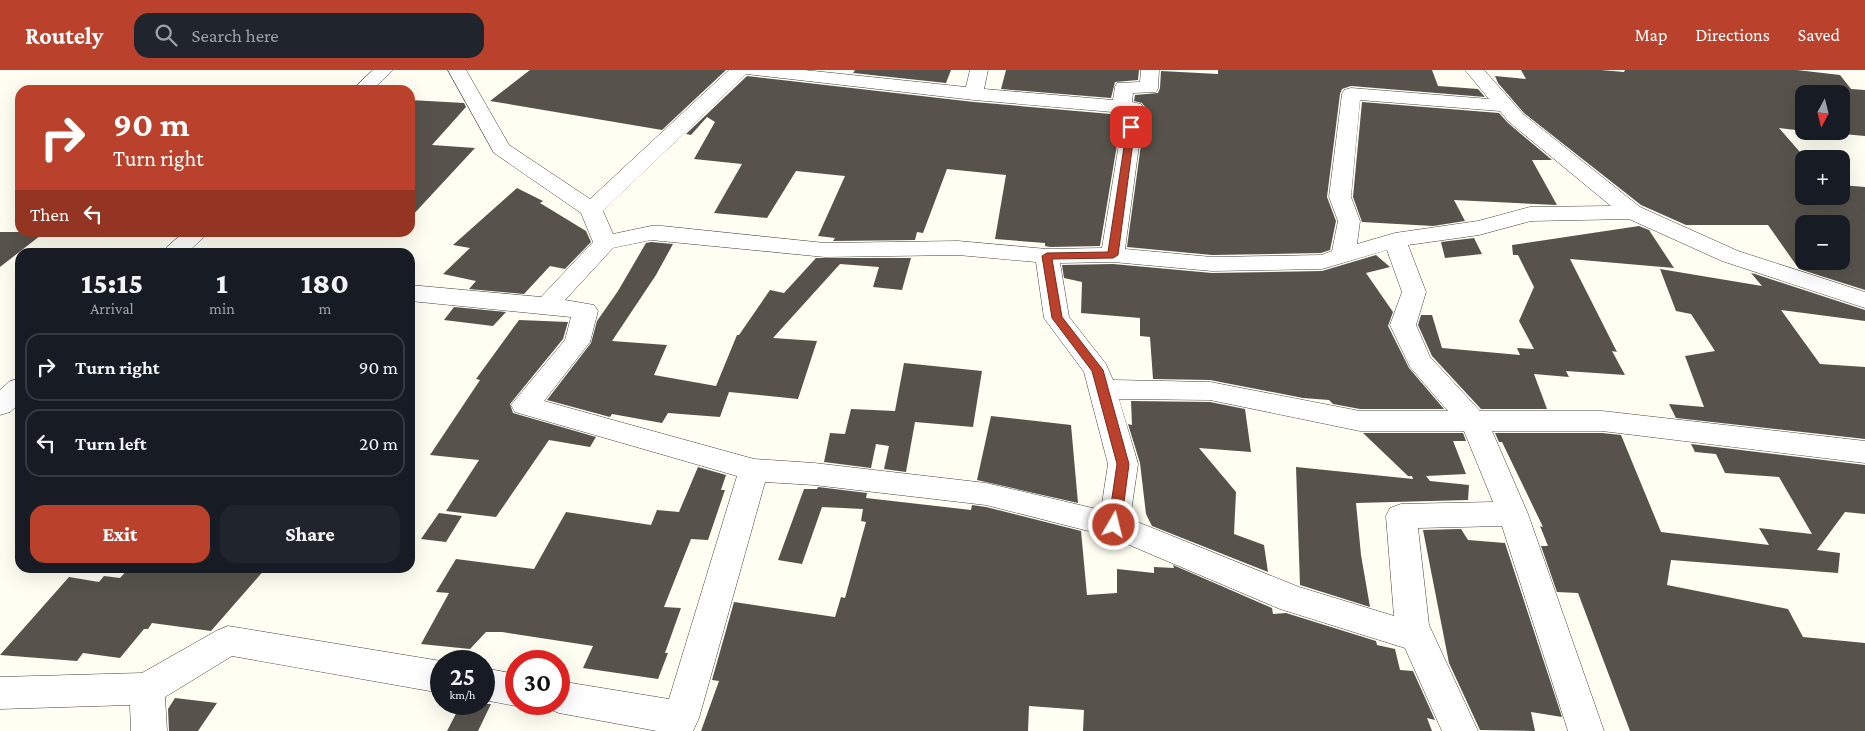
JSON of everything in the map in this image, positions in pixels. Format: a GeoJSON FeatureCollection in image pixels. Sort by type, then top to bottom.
{"type":"FeatureCollection","features":[{"type":"Feature","properties":{"kind":"street"},"geometry":{"type":"LineString","coordinates":[[367,85],[384,70]]}},
{"type":"Feature","properties":{"kind":"street"},"geometry":{"type":"LineString","coordinates":[[457,70],[501,149],[591,210],[605,242]]}},
{"type":"Feature","properties":{"kind":"street"},"geometry":{"type":"LineString","coordinates":[[591,210],[740,70]]}},
{"type":"Feature","properties":{"kind":"street"},"geometry":{"type":"LineString","coordinates":[[753,70],[974,94],[1134,108],[1113,255]]}},
{"type":"Feature","properties":{"kind":"street"},"geometry":{"type":"LineString","coordinates":[[974,94],[979,70]]}},
{"type":"Feature","properties":{"kind":"street"},"geometry":{"type":"LineString","coordinates":[[1122,108],[1124,87],[1149,88],[1150,70]]}},
{"type":"Feature","properties":{"kind":"street"},"geometry":{"type":"LineString","coordinates":[[1474,70],[1516,118],[1632,212],[1730,256],[1865,300]]}},
{"type":"Feature","properties":{"kind":"street"},"geometry":{"type":"LineString","coordinates":[[1343,256],[1349,221],[1340,197],[1351,94],[1505,106]]}},
{"type":"Feature","properties":{"kind":"street"},"geometry":{"type":"LineString","coordinates":[[548,305],[605,242],[662,233],[825,250],[958,248],[1047,256],[1113,255],[1212,264],[1322,262],[1395,240],[1479,228],[1530,214],[1632,212]]}},
{"type":"Feature","properties":{"kind":"street"},"geometry":{"type":"LineString","coordinates":[[180,248],[192,237]]}},
{"type":"Feature","properties":{"kind":"street"},"geometry":{"type":"LineString","coordinates":[[1395,240],[1414,292],[1403,325],[1419,361],[1474,422],[1513,514],[1586,731]]}},
{"type":"Feature","properties":{"kind":"street"},"geometry":{"type":"LineString","coordinates":[[1047,256],[1057,318],[1097,370],[1123,464],[1114,525]]}},
{"type":"Feature","properties":{"kind":"street"},"geometry":{"type":"LineString","coordinates":[[415,293],[548,305],[585,311],[577,342],[525,405],[754,470],[814,474],[986,494],[1114,525],[1292,599],[1417,637]]}},
{"type":"Feature","properties":{"kind":"street"},"geometry":{"type":"LineString","coordinates":[[1103,389],[1210,391],[1360,421],[1602,422],[1865,452]]}},
{"type":"Feature","properties":{"kind":"street"},"geometry":{"type":"LineString","coordinates":[[0,405],[15,392]]}},
{"type":"Feature","properties":{"kind":"street"},"geometry":{"type":"LineString","coordinates":[[570,700],[678,725],[754,470]]}},
{"type":"Feature","properties":{"kind":"street"},"geometry":{"type":"LineString","coordinates":[[1460,731],[1412,626],[1401,516],[1513,514]]}},
{"type":"Feature","properties":{"kind":"street"},"geometry":{"type":"LineString","coordinates":[[0,693],[147,689],[228,641],[430,675]]}},
{"type":"Feature","properties":{"kind":"street"},"geometry":{"type":"LineString","coordinates":[[147,689],[149,731]]}},
{"type":"Feature","properties":{"kind":"building"},"geometry":{"type":"Polygon","coordinates":[[[530,70],[726,70],[662,130],[490,101],[530,70]]]}},
{"type":"Feature","properties":{"kind":"building"},"geometry":{"type":"Polygon","coordinates":[[[855,70],[951,70],[946,83],[853,73],[855,70]]]}},
{"type":"Feature","properties":{"kind":"building"},"geometry":{"type":"Polygon","coordinates":[[[1006,70],[1139,70],[1138,80],[1115,82],[1111,98],[1001,89],[1006,70]]]}},
{"type":"Feature","properties":{"kind":"building"},"geometry":{"type":"Polygon","coordinates":[[[1218,70],[1432,70],[1438,86],[1478,89],[1485,97],[1351,86],[1342,89],[1327,197],[1336,221],[1330,250],[1321,253],[1212,255],[1127,247],[1146,108],[1142,103],[1134,101],[1135,95],[1158,93],[1161,71],[1218,74],[1218,70]]]}},
{"type":"Feature","properties":{"kind":"building"},"geometry":{"type":"Polygon","coordinates":[[[1521,70],[1601,70],[1624,72],[1625,70],[1797,70],[1840,75],[1848,85],[1795,85],[1795,130],[1779,128],[1798,150],[1795,150],[1795,205],[1850,205],[1850,186],[1865,187],[1865,290],[1802,270],[1850,270],[1850,215],[1795,215],[1795,263],[1768,225],[1686,225],[1641,205],[1524,113],[1498,83],[1495,76],[1526,79],[1521,70]]]}},
{"type":"Feature","properties":{"kind":"building"},"geometry":{"type":"Polygon","coordinates":[[[747,76],[974,102],[1122,115],[1100,246],[1050,247],[1045,246],[1045,243],[995,239],[1006,175],[947,169],[923,233],[917,232],[915,240],[833,241],[835,238],[818,236],[845,176],[796,171],[767,218],[714,213],[742,164],[694,159],[715,122],[707,117],[691,135],[686,134],[747,76]]]}},
{"type":"Feature","properties":{"kind":"building"},"geometry":{"type":"Polygon","coordinates":[[[1850,88],[1865,90],[1865,136],[1850,135],[1850,88]]]}},
{"type":"Feature","properties":{"kind":"building"},"geometry":{"type":"Polygon","coordinates":[[[415,100],[464,103],[466,107],[432,145],[475,148],[415,213],[415,100]]]}},
{"type":"Feature","properties":{"kind":"building"},"geometry":{"type":"Polygon","coordinates":[[[1362,102],[1499,113],[1508,123],[1552,160],[1532,160],[1557,205],[1454,200],[1465,221],[1433,226],[1362,222],[1353,197],[1362,102]]]}},
{"type":"Feature","properties":{"kind":"building"},"geometry":{"type":"Polygon","coordinates":[[[517,188],[543,201],[540,203],[586,231],[591,242],[565,269],[550,266],[524,294],[469,289],[476,281],[443,274],[470,248],[453,245],[517,188]]]}},
{"type":"Feature","properties":{"kind":"building"},"geometry":{"type":"Polygon","coordinates":[[[1639,226],[1649,230],[1674,268],[1570,259],[1617,352],[1612,351],[1625,375],[1566,371],[1569,377],[1534,374],[1547,409],[1481,409],[1432,356],[1418,325],[1421,315],[1432,315],[1442,348],[1520,355],[1517,348],[1534,349],[1519,321],[1534,287],[1518,255],[1513,255],[1512,245],[1639,226]]]}},
{"type":"Feature","properties":{"kind":"building"},"geometry":{"type":"Polygon","coordinates":[[[0,232],[15,232],[15,237],[39,237],[24,248],[15,248],[15,255],[0,267],[0,232]]]}},
{"type":"Feature","properties":{"kind":"building"},"geometry":{"type":"Polygon","coordinates":[[[1474,238],[1482,254],[1445,258],[1441,242],[1474,238]]]}},
{"type":"Feature","properties":{"kind":"building"},"geometry":{"type":"Polygon","coordinates":[[[646,243],[673,244],[656,275],[612,341],[667,345],[654,375],[716,386],[737,335],[739,335],[770,290],[784,293],[816,258],[911,258],[902,290],[873,287],[879,267],[840,264],[773,338],[817,341],[798,399],[729,392],[720,417],[668,413],[662,423],[612,414],[610,417],[547,400],[591,343],[597,321],[618,291],[646,243]]]}},
{"type":"Feature","properties":{"kind":"building"},"geometry":{"type":"Polygon","coordinates":[[[1376,255],[1390,267],[1366,273],[1393,312],[1388,326],[1409,368],[1444,409],[1360,409],[1333,404],[1329,400],[1303,398],[1210,380],[1153,379],[1150,337],[1140,336],[1140,318],[1081,313],[1082,282],[1064,278],[1062,265],[1113,264],[1212,273],[1322,271],[1376,255]]]}},
{"type":"Feature","properties":{"kind":"building"},"geometry":{"type":"Polygon","coordinates":[[[1660,269],[1762,286],[1751,273],[1865,310],[1865,321],[1781,310],[1820,364],[1865,367],[1865,439],[1676,418],[1669,404],[1704,407],[1685,356],[1715,351],[1691,314],[1676,311],[1660,269]]]}},
{"type":"Feature","properties":{"kind":"building"},"geometry":{"type":"Polygon","coordinates":[[[454,307],[506,312],[493,326],[444,320],[454,307]]]}},
{"type":"Feature","properties":{"kind":"building"},"geometry":{"type":"Polygon","coordinates":[[[519,320],[568,322],[563,339],[510,404],[513,413],[596,437],[590,447],[549,440],[496,517],[446,511],[479,460],[430,455],[480,380],[476,379],[519,320]]]}},
{"type":"Feature","properties":{"kind":"building"},"geometry":{"type":"Polygon","coordinates":[[[904,363],[982,371],[973,427],[915,422],[906,472],[884,469],[889,446],[876,444],[871,468],[824,462],[830,433],[845,434],[851,409],[895,411],[904,363]]]}},
{"type":"Feature","properties":{"kind":"building"},"geometry":{"type":"Polygon","coordinates":[[[1131,401],[1210,402],[1245,409],[1251,452],[1199,448],[1236,492],[1234,534],[1264,545],[1268,572],[1152,526],[1146,514],[1140,463],[1128,424],[1132,425],[1131,401]]]}},
{"type":"Feature","properties":{"kind":"building"},"geometry":{"type":"Polygon","coordinates":[[[991,416],[1071,425],[1078,503],[977,480],[991,416]]]}},
{"type":"Feature","properties":{"kind":"building"},"geometry":{"type":"Polygon","coordinates":[[[1363,433],[1463,433],[1466,441],[1453,441],[1466,474],[1426,476],[1430,481],[1469,485],[1468,500],[1356,503],[1361,555],[1370,607],[1300,585],[1296,467],[1413,479],[1412,476],[1408,476],[1363,433]]]}},
{"type":"Feature","properties":{"kind":"building"},"geometry":{"type":"Polygon","coordinates":[[[1495,433],[1602,433],[1621,435],[1661,532],[1769,545],[1759,528],[1812,534],[1779,477],[1725,473],[1716,454],[1695,452],[1691,444],[1865,465],[1865,514],[1845,512],[1817,550],[1840,553],[1838,573],[1671,560],[1667,585],[1788,609],[1803,637],[1865,643],[1865,731],[1630,731],[1578,593],[1557,592],[1541,546],[1548,546],[1540,526],[1543,527],[1502,442],[1499,442],[1495,433]]]}},
{"type":"Feature","properties":{"kind":"building"},"geometry":{"type":"Polygon","coordinates":[[[698,467],[726,475],[721,490],[725,490],[708,540],[691,539],[664,607],[681,608],[665,653],[668,653],[658,679],[583,668],[593,646],[502,632],[486,632],[470,649],[421,644],[449,593],[436,592],[456,559],[534,569],[566,512],[651,525],[657,510],[679,512],[698,467]]]}},
{"type":"Feature","properties":{"kind":"building"},"geometry":{"type":"Polygon","coordinates":[[[818,487],[867,493],[866,498],[971,510],[972,505],[986,507],[1081,531],[1087,595],[1117,593],[1117,569],[1154,573],[1154,567],[1174,568],[1173,565],[1272,608],[1273,614],[1286,613],[1376,641],[1377,645],[1395,649],[1400,670],[1413,671],[1435,720],[1427,718],[1432,731],[1083,731],[1084,710],[1029,706],[1028,731],[701,731],[719,681],[712,680],[734,602],[835,617],[841,597],[845,598],[866,522],[861,521],[863,509],[822,507],[802,564],[778,560],[804,489],[817,489],[818,487]]]}},
{"type":"Feature","properties":{"kind":"building"},"geometry":{"type":"Polygon","coordinates":[[[439,513],[462,516],[446,542],[421,539],[439,513]]]}},
{"type":"Feature","properties":{"kind":"building"},"geometry":{"type":"Polygon","coordinates":[[[1461,529],[1468,540],[1505,543],[1562,717],[1531,712],[1535,731],[1480,730],[1449,663],[1423,530],[1461,529]]]}},
{"type":"Feature","properties":{"kind":"building"},"geometry":{"type":"Polygon","coordinates":[[[124,573],[262,573],[211,631],[152,623],[148,629],[144,629],[120,658],[83,653],[77,661],[0,655],[69,577],[99,582],[104,576],[120,578],[124,573]]]}},
{"type":"Feature","properties":{"kind":"building"},"geometry":{"type":"Polygon","coordinates":[[[175,698],[217,703],[198,731],[169,731],[168,709],[175,698]]]}},
{"type":"Feature","properties":{"kind":"building"},"geometry":{"type":"Polygon","coordinates":[[[455,715],[486,715],[478,731],[447,731],[455,715]]]}},
{"type":"Feature","properties":{"kind":"route"},"geometry":{"type":"LineString","coordinates":[[1114,525],[1123,464],[1097,370],[1057,318],[1047,256],[1113,255],[1131,127]]}}]}
